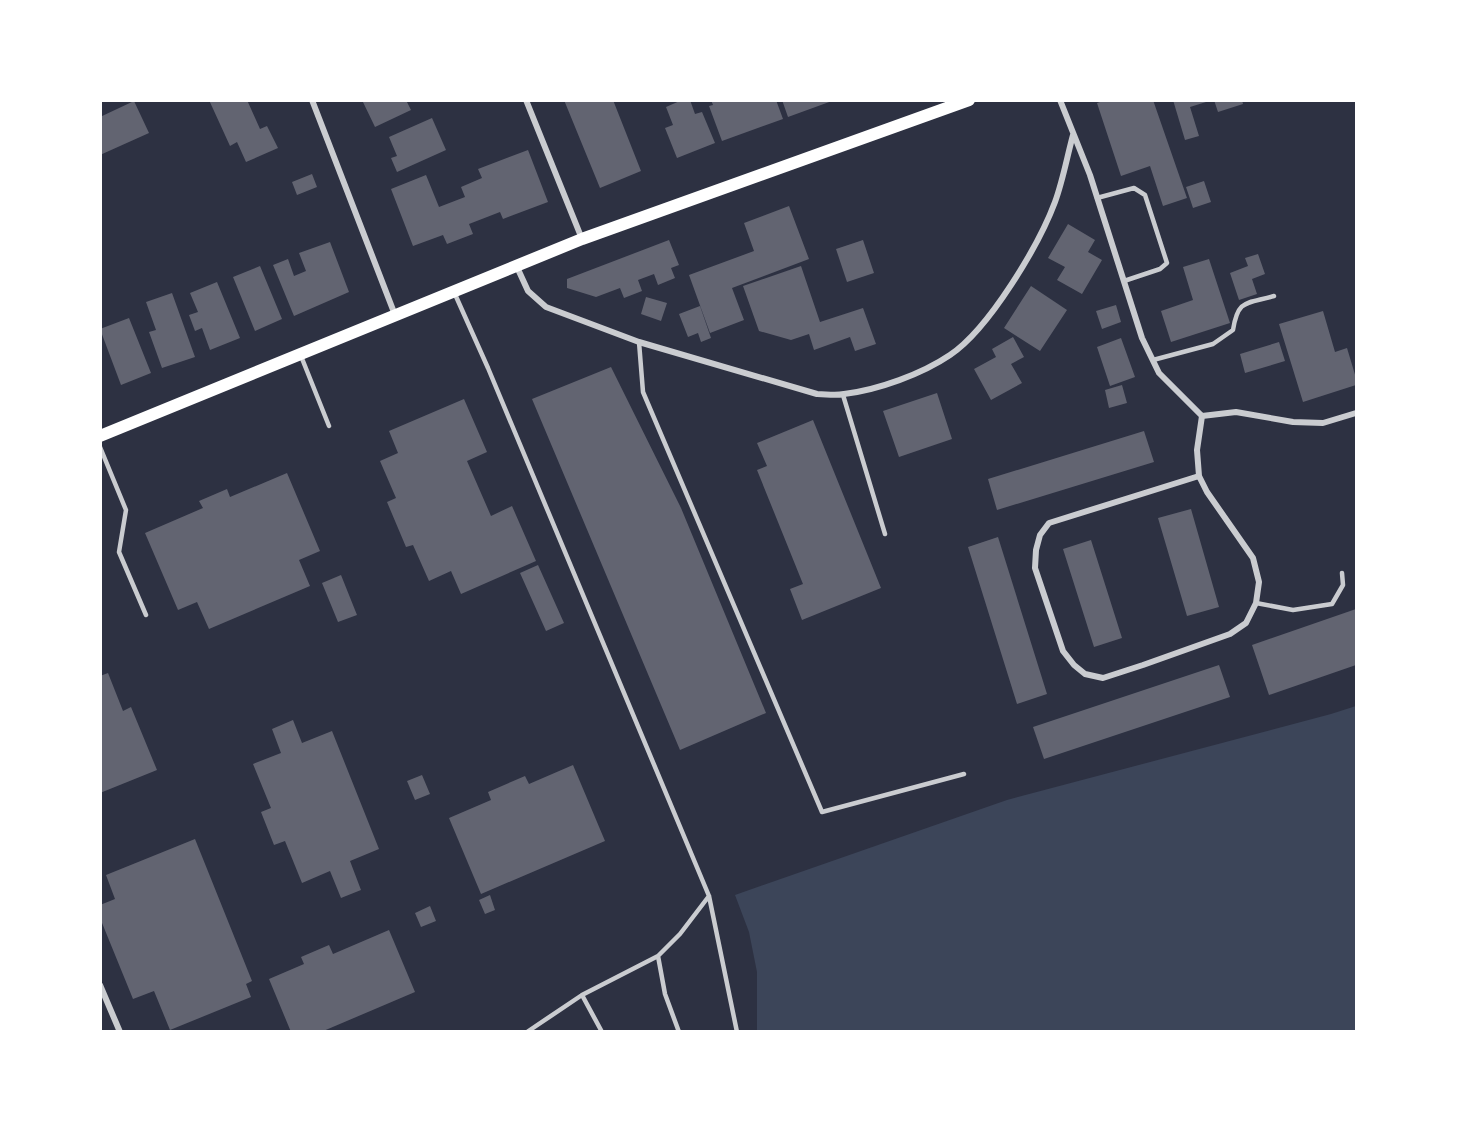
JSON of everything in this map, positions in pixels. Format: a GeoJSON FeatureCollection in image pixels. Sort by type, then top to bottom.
{"type":"FeatureCollection","features":[{"type":"Feature","properties":{"kind":"main road"},"geometry":{"type":"LineString","coordinates":[[100,436],[582,239],[969,100]]}},
{"type":"Feature","properties":{"kind":"street"},"geometry":{"type":"LineString","coordinates":[[312,100],[395,316]]}},
{"type":"Feature","properties":{"kind":"street"},"geometry":{"type":"LineString","coordinates":[[526,100],[582,239]]}},
{"type":"Feature","properties":{"kind":"street"},"geometry":{"type":"LineString","coordinates":[[1060,100],[1098,198],[1142,338],[1159,373],[1202,416]]}},
{"type":"Feature","properties":{"kind":"street"},"geometry":{"type":"LineString","coordinates":[[517,267],[528,291],[546,307],[639,342],[817,394],[843,395],[922,371],[952,353],[982,324],[1011,285],[1040,236],[1056,201],[1073,135]]}},
{"type":"Feature","properties":{"kind":"street"},"geometry":{"type":"LineString","coordinates":[[1202,416],[1236,411],[1293,422],[1323,423],[1356,413]]}},
{"type":"Feature","properties":{"kind":"street"},"geometry":{"type":"LineString","coordinates":[[1199,476],[1050,523],[1040,535],[1035,568],[1063,651],[1074,665],[1086,674],[1103,678],[1230,634],[1246,623],[1256,603],[1259,582],[1253,558],[1207,492],[1199,476],[1197,450],[1202,416]]}},
{"type":"Feature","properties":{"kind":"street"},"geometry":{"type":"LineString","coordinates":[[100,985],[120,1032]]}},
{"type":"Feature","properties":{"kind":"lane"},"geometry":{"type":"LineString","coordinates":[[1098,198],[1134,188],[1145,195],[1167,263],[1160,269],[1124,281]]}},
{"type":"Feature","properties":{"kind":"lane"},"geometry":{"type":"LineString","coordinates":[[454,292],[493,379],[709,896],[737,1032]]}},
{"type":"Feature","properties":{"kind":"lane"},"geometry":{"type":"LineString","coordinates":[[1153,360],[1213,344],[1233,330],[1236,312],[1242,305],[1274,296]]}},
{"type":"Feature","properties":{"kind":"lane"},"geometry":{"type":"LineString","coordinates":[[639,342],[643,392],[822,812],[964,774]]}},
{"type":"Feature","properties":{"kind":"lane"},"geometry":{"type":"LineString","coordinates":[[300,354],[329,426]]}},
{"type":"Feature","properties":{"kind":"lane"},"geometry":{"type":"LineString","coordinates":[[843,395],[885,534]]}},
{"type":"Feature","properties":{"kind":"lane"},"geometry":{"type":"LineString","coordinates":[[100,447],[126,510],[119,552],[146,615]]}},
{"type":"Feature","properties":{"kind":"lane"},"geometry":{"type":"LineString","coordinates":[[1256,603],[1293,610],[1332,604],[1344,585],[1342,573]]}},
{"type":"Feature","properties":{"kind":"lane"},"geometry":{"type":"LineString","coordinates":[[527,1032],[582,995],[658,956],[680,934],[709,896]]}},
{"type":"Feature","properties":{"kind":"lane"},"geometry":{"type":"LineString","coordinates":[[658,956],[665,994],[679,1032]]}},
{"type":"Feature","properties":{"kind":"lane"},"geometry":{"type":"LineString","coordinates":[[582,995],[602,1032]]}},
{"type":"Feature","properties":{"kind":"shaded area"},"geometry":{"type":"Polygon","coordinates":[[[1356,706],[1356,1031],[757,1031],[757,972],[749,932],[735,895],[1007,800],[1356,706]]]}},
{"type":"Feature","properties":{"kind":"building"},"geometry":{"type":"Polygon","coordinates":[[[209,100],[247,100],[260,129],[267,126],[278,148],[246,162],[237,142],[230,146],[209,100]]]}},
{"type":"Feature","properties":{"kind":"building"},"geometry":{"type":"Polygon","coordinates":[[[362,100],[406,100],[411,110],[375,127],[362,100]]]}},
{"type":"Feature","properties":{"kind":"building"},"geometry":{"type":"Polygon","coordinates":[[[564,100],[613,100],[641,171],[600,188],[564,100]]]}},
{"type":"Feature","properties":{"kind":"building"},"geometry":{"type":"Polygon","coordinates":[[[682,100],[690,100],[695,114],[702,112],[715,143],[677,158],[665,128],[673,125],[666,107],[682,100]]]}},
{"type":"Feature","properties":{"kind":"building"},"geometry":{"type":"Polygon","coordinates":[[[711,100],[776,100],[783,119],[722,141],[709,106],[713,105],[711,100]]]}},
{"type":"Feature","properties":{"kind":"building"},"geometry":{"type":"Polygon","coordinates":[[[782,100],[832,100],[832,101],[788,117],[782,100]]]}},
{"type":"Feature","properties":{"kind":"building"},"geometry":{"type":"Polygon","coordinates":[[[1106,100],[1153,100],[1187,198],[1163,206],[1150,166],[1121,176],[1097,103],[1106,100]]]}},
{"type":"Feature","properties":{"kind":"building"},"geometry":{"type":"Polygon","coordinates":[[[1173,100],[1205,100],[1206,102],[1190,107],[1199,136],[1185,140],[1173,100]]]}},
{"type":"Feature","properties":{"kind":"building"},"geometry":{"type":"Polygon","coordinates":[[[1214,100],[1242,100],[1243,104],[1218,112],[1214,100]]]}},
{"type":"Feature","properties":{"kind":"building"},"geometry":{"type":"Polygon","coordinates":[[[134,101],[149,133],[100,155],[100,117],[134,101]]]}},
{"type":"Feature","properties":{"kind":"building"},"geometry":{"type":"Polygon","coordinates":[[[432,118],[446,150],[397,172],[391,158],[397,156],[389,137],[432,118]]]}},
{"type":"Feature","properties":{"kind":"building"},"geometry":{"type":"Polygon","coordinates":[[[528,150],[548,202],[503,219],[500,212],[469,224],[473,234],[447,244],[443,235],[413,246],[391,189],[426,175],[439,207],[465,197],[461,187],[482,178],[478,169],[528,150]]]}},
{"type":"Feature","properties":{"kind":"building"},"geometry":{"type":"Polygon","coordinates":[[[312,174],[317,187],[297,195],[292,182],[312,174]]]}},
{"type":"Feature","properties":{"kind":"building"},"geometry":{"type":"Polygon","coordinates":[[[1204,181],[1211,202],[1193,208],[1186,187],[1204,181]]]}},
{"type":"Feature","properties":{"kind":"building"},"geometry":{"type":"Polygon","coordinates":[[[789,206],[809,259],[732,288],[744,320],[710,333],[689,275],[754,251],[744,223],[789,206]]]}},
{"type":"Feature","properties":{"kind":"building"},"geometry":{"type":"Polygon","coordinates":[[[1068,224],[1095,240],[1088,252],[1102,260],[1082,294],[1057,280],[1065,267],[1048,258],[1068,224]]]}},
{"type":"Feature","properties":{"kind":"building"},"geometry":{"type":"Polygon","coordinates":[[[669,240],[679,265],[671,268],[675,278],[658,285],[654,274],[638,280],[642,291],[624,298],[620,288],[596,297],[567,288],[567,279],[669,240]]]}},
{"type":"Feature","properties":{"kind":"building"},"geometry":{"type":"Polygon","coordinates":[[[863,240],[874,273],[847,282],[836,249],[863,240]]]}},
{"type":"Feature","properties":{"kind":"building"},"geometry":{"type":"Polygon","coordinates":[[[330,242],[349,292],[294,316],[273,265],[288,259],[294,276],[306,271],[299,253],[330,242]]]}},
{"type":"Feature","properties":{"kind":"building"},"geometry":{"type":"Polygon","coordinates":[[[1258,254],[1265,274],[1252,279],[1257,294],[1239,300],[1230,273],[1248,266],[1245,258],[1258,254]]]}},
{"type":"Feature","properties":{"kind":"building"},"geometry":{"type":"Polygon","coordinates":[[[1209,259],[1230,323],[1171,342],[1161,311],[1193,300],[1183,267],[1209,259]]]}},
{"type":"Feature","properties":{"kind":"building"},"geometry":{"type":"Polygon","coordinates":[[[260,266],[282,319],[255,331],[233,277],[260,266]]]}},
{"type":"Feature","properties":{"kind":"building"},"geometry":{"type":"Polygon","coordinates":[[[801,266],[820,322],[863,308],[876,344],[855,351],[850,337],[814,350],[809,334],[791,340],[759,331],[743,286],[801,266]]]}},
{"type":"Feature","properties":{"kind":"building"},"geometry":{"type":"Polygon","coordinates":[[[217,282],[240,338],[210,350],[202,328],[195,331],[189,315],[198,312],[190,293],[217,282]]]}},
{"type":"Feature","properties":{"kind":"building"},"geometry":{"type":"Polygon","coordinates":[[[1031,286],[1067,310],[1040,351],[1004,328],[1031,286]]]}},
{"type":"Feature","properties":{"kind":"building"},"geometry":{"type":"Polygon","coordinates":[[[172,293],[195,357],[162,368],[149,332],[156,330],[146,302],[172,293]]]}},
{"type":"Feature","properties":{"kind":"building"},"geometry":{"type":"Polygon","coordinates":[[[646,297],[667,303],[661,321],[641,314],[646,297]]]}},
{"type":"Feature","properties":{"kind":"building"},"geometry":{"type":"Polygon","coordinates":[[[1116,305],[1121,322],[1102,329],[1096,311],[1116,305]]]}},
{"type":"Feature","properties":{"kind":"building"},"geometry":{"type":"Polygon","coordinates":[[[700,306],[711,338],[701,342],[698,333],[688,337],[679,314],[700,306]]]}},
{"type":"Feature","properties":{"kind":"building"},"geometry":{"type":"Polygon","coordinates":[[[1323,311],[1335,352],[1347,348],[1356,385],[1303,402],[1279,324],[1323,311]]]}},
{"type":"Feature","properties":{"kind":"building"},"geometry":{"type":"Polygon","coordinates":[[[129,318],[151,373],[121,385],[100,329],[129,318]]]}},
{"type":"Feature","properties":{"kind":"building"},"geometry":{"type":"Polygon","coordinates":[[[1013,337],[1024,357],[1011,364],[1022,383],[991,400],[974,369],[996,357],[992,349],[1013,337]]]}},
{"type":"Feature","properties":{"kind":"building"},"geometry":{"type":"Polygon","coordinates":[[[1121,338],[1135,377],[1110,386],[1097,347],[1121,338]]]}},
{"type":"Feature","properties":{"kind":"building"},"geometry":{"type":"Polygon","coordinates":[[[1279,342],[1285,361],[1245,373],[1240,354],[1279,342]]]}},
{"type":"Feature","properties":{"kind":"building"},"geometry":{"type":"Polygon","coordinates":[[[611,367],[681,508],[766,713],[680,750],[532,399],[611,367]]]}},
{"type":"Feature","properties":{"kind":"building"},"geometry":{"type":"Polygon","coordinates":[[[1122,385],[1127,403],[1109,408],[1105,390],[1122,385]]]}},
{"type":"Feature","properties":{"kind":"building"},"geometry":{"type":"Polygon","coordinates":[[[937,393],[952,439],[899,457],[883,411],[937,393]]]}},
{"type":"Feature","properties":{"kind":"building"},"geometry":{"type":"Polygon","coordinates":[[[464,399],[487,452],[467,461],[491,516],[512,506],[536,561],[461,594],[451,571],[429,581],[413,545],[406,547],[387,502],[396,498],[380,461],[398,453],[389,431],[464,399]]]}},
{"type":"Feature","properties":{"kind":"building"},"geometry":{"type":"Polygon","coordinates":[[[813,420],[881,588],[802,620],[790,589],[803,584],[757,470],[767,466],[757,443],[813,420]]]}},
{"type":"Feature","properties":{"kind":"building"},"geometry":{"type":"Polygon","coordinates":[[[1144,431],[1154,462],[997,510],[988,479],[1144,431]]]}},
{"type":"Feature","properties":{"kind":"building"},"geometry":{"type":"Polygon","coordinates":[[[287,473],[320,551],[299,560],[310,586],[209,629],[197,602],[178,610],[145,533],[203,508],[199,501],[227,489],[230,497],[287,473]]]}},
{"type":"Feature","properties":{"kind":"building"},"geometry":{"type":"Polygon","coordinates":[[[1191,509],[1219,607],[1187,616],[1158,518],[1191,509]]]}},
{"type":"Feature","properties":{"kind":"building"},"geometry":{"type":"Polygon","coordinates":[[[998,537],[1047,694],[1017,704],[968,547],[998,537]]]}},
{"type":"Feature","properties":{"kind":"building"},"geometry":{"type":"Polygon","coordinates":[[[1091,540],[1122,638],[1094,647],[1063,549],[1091,540]]]}},
{"type":"Feature","properties":{"kind":"building"},"geometry":{"type":"Polygon","coordinates":[[[538,565],[564,623],[546,631],[520,573],[538,565]]]}},
{"type":"Feature","properties":{"kind":"building"},"geometry":{"type":"Polygon","coordinates":[[[341,575],[357,615],[338,622],[322,583],[341,575]]]}},
{"type":"Feature","properties":{"kind":"building"},"geometry":{"type":"Polygon","coordinates":[[[1356,609],[1356,665],[1269,695],[1252,645],[1356,609]]]}},
{"type":"Feature","properties":{"kind":"building"},"geometry":{"type":"Polygon","coordinates":[[[1219,665],[1230,697],[1044,759],[1033,727],[1219,665]]]}},
{"type":"Feature","properties":{"kind":"building"},"geometry":{"type":"Polygon","coordinates":[[[108,673],[123,711],[131,707],[157,770],[100,793],[100,676],[108,673]]]}},
{"type":"Feature","properties":{"kind":"building"},"geometry":{"type":"Polygon","coordinates":[[[293,720],[302,743],[332,731],[379,849],[350,861],[361,890],[341,898],[330,871],[302,883],[285,841],[274,845],[261,812],[271,808],[253,764],[281,753],[272,729],[293,720]]]}},
{"type":"Feature","properties":{"kind":"building"},"geometry":{"type":"Polygon","coordinates":[[[573,765],[605,841],[481,894],[449,818],[491,800],[488,792],[525,776],[529,784],[573,765]]]}},
{"type":"Feature","properties":{"kind":"building"},"geometry":{"type":"Polygon","coordinates":[[[422,775],[430,794],[415,800],[407,781],[422,775]]]}},
{"type":"Feature","properties":{"kind":"building"},"geometry":{"type":"Polygon","coordinates":[[[195,839],[252,981],[246,984],[251,997],[170,1030],[154,991],[133,999],[100,918],[100,905],[115,899],[106,875],[195,839]]]}},
{"type":"Feature","properties":{"kind":"building"},"geometry":{"type":"Polygon","coordinates":[[[490,895],[495,910],[485,914],[479,900],[490,895]]]}},
{"type":"Feature","properties":{"kind":"building"},"geometry":{"type":"Polygon","coordinates":[[[430,906],[436,921],[421,927],[415,913],[430,906]]]}},
{"type":"Feature","properties":{"kind":"building"},"geometry":{"type":"Polygon","coordinates":[[[389,930],[415,992],[321,1032],[291,1032],[269,979],[304,964],[301,957],[329,945],[333,954],[389,930]]]}}]}
